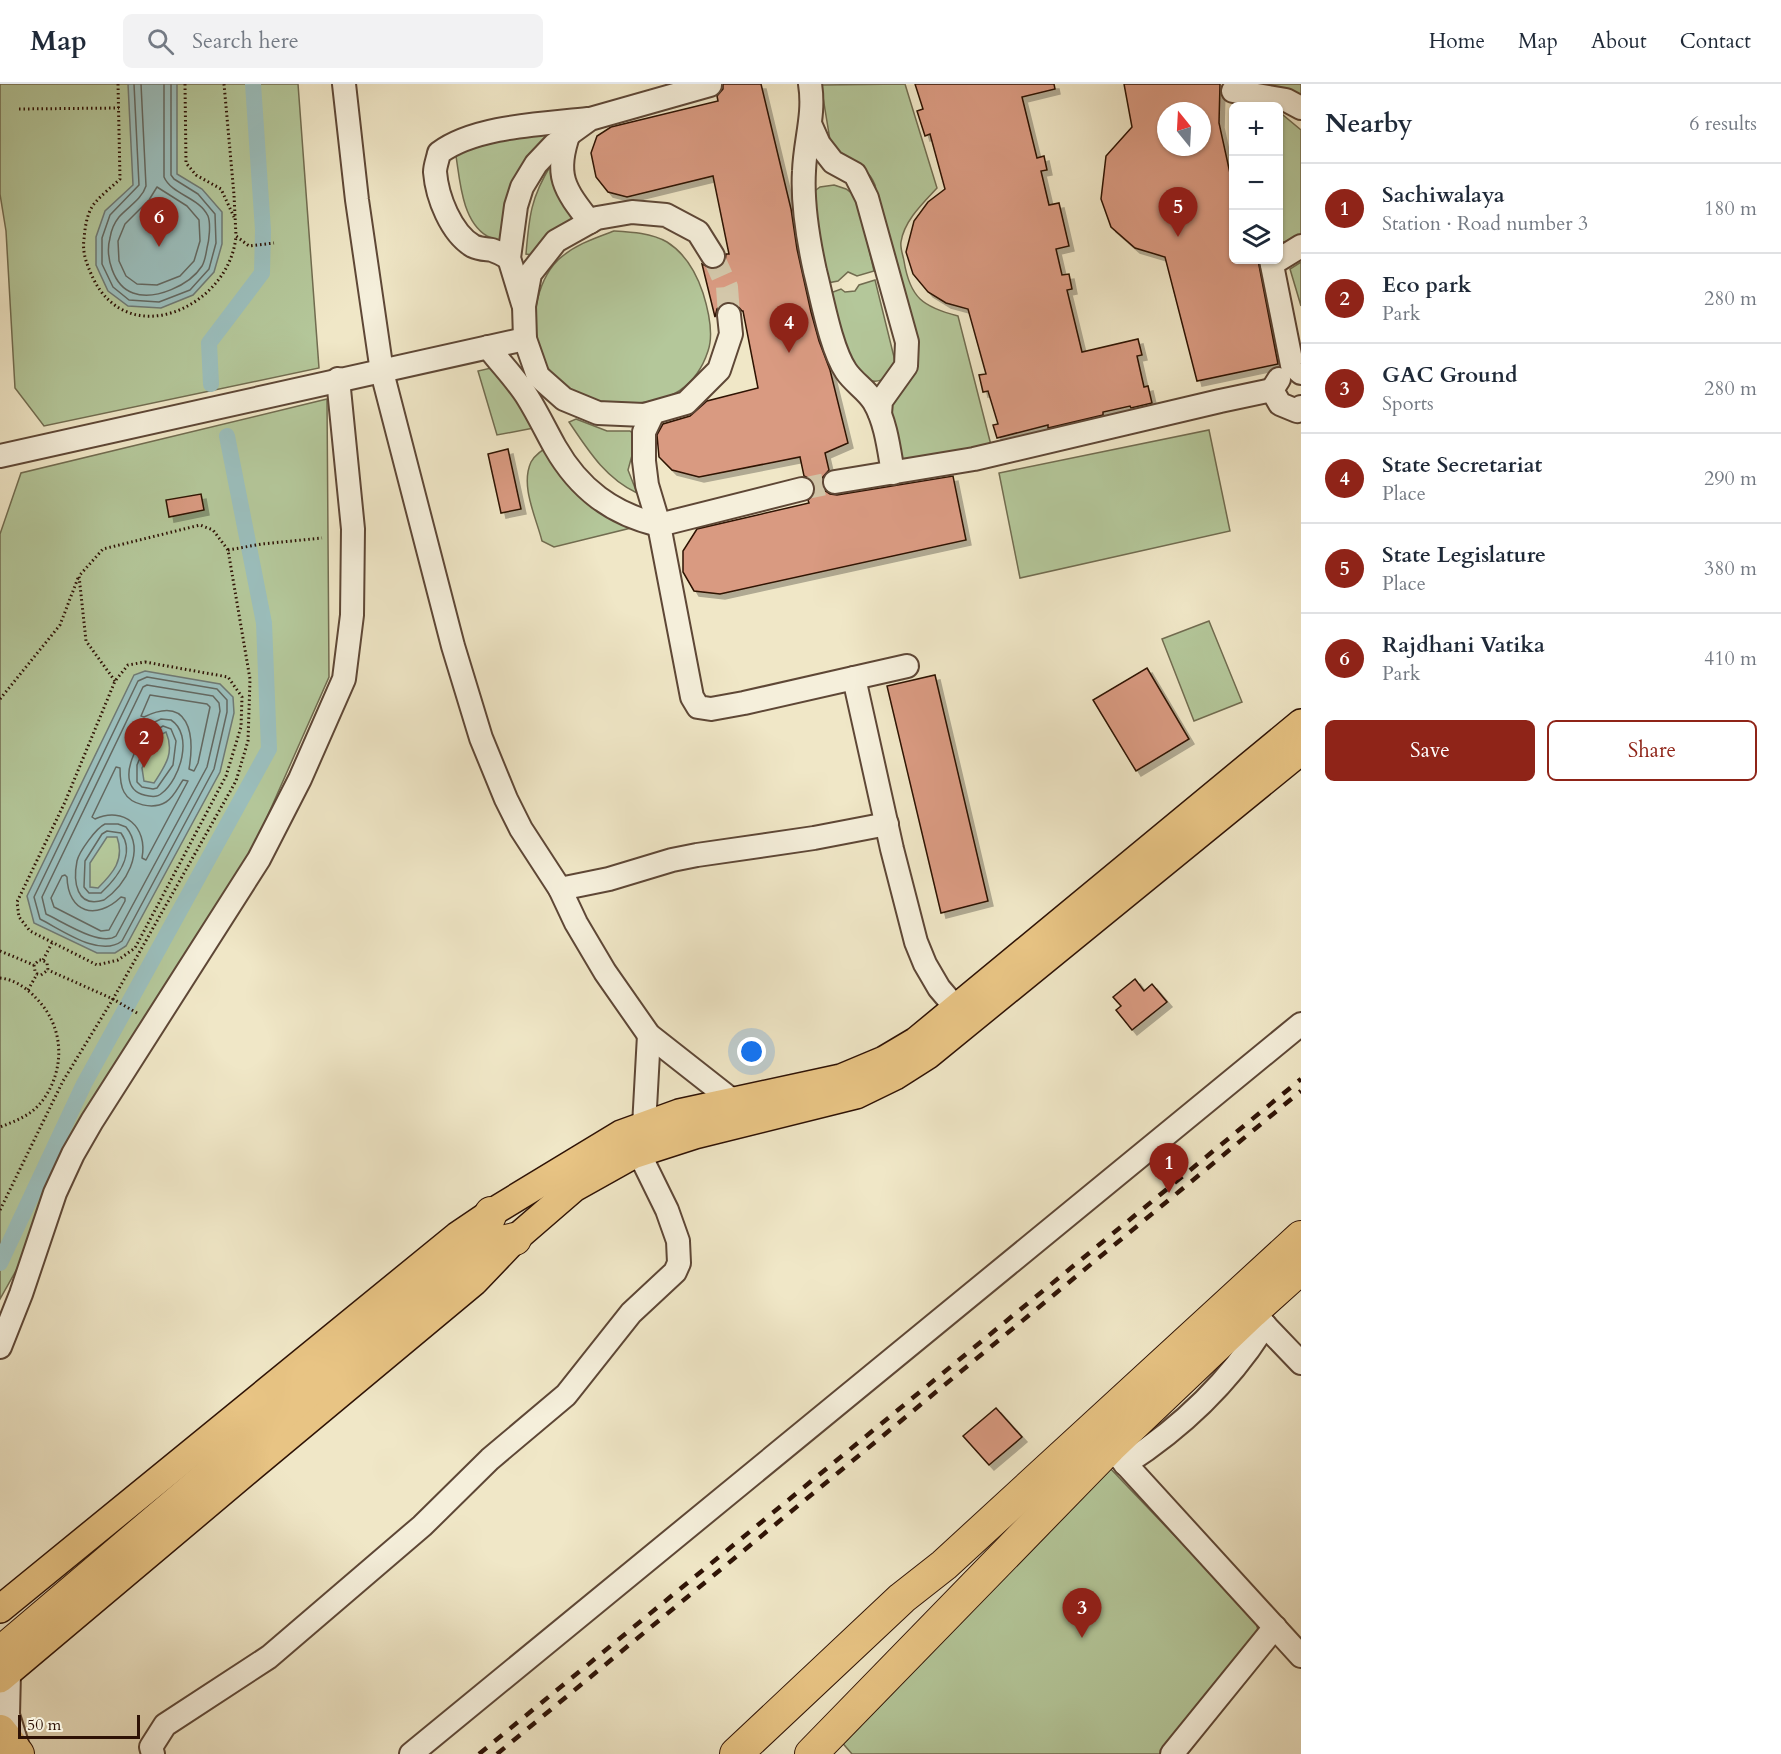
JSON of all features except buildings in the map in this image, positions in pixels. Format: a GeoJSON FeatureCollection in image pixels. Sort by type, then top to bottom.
{"type":"FeatureCollection","features":[{"type":"Feature","properties":{"kind":"highway"},"geometry":{"type":"LineString","coordinates":[[2,1668],[471,1252],[491,1213]]}},
{"type":"Feature","properties":{"kind":"highway"},"geometry":{"type":"LineString","coordinates":[[736,1754],[902,1598],[944,1565],[1301,1237]]}},
{"type":"Feature","properties":{"kind":"highway"},"geometry":{"type":"LineString","coordinates":[[471,1252],[515,1239]]}},
{"type":"Feature","properties":{"kind":"highway"},"geometry":{"type":"LineString","coordinates":[[823,1750],[969,1590],[1118,1455],[1258,1318],[1301,1268]]}},
{"type":"Feature","properties":{"kind":"highway"},"geometry":{"type":"LineString","coordinates":[[768,1754],[921,1608],[944,1565]]}},
{"type":"Feature","properties":{"kind":"highway"},"geometry":{"type":"LineString","coordinates":[[921,1608],[969,1590]]}},
{"type":"Feature","properties":{"kind":"highway"},"geometry":{"type":"LineString","coordinates":[[0,1731],[19,1754]]}},
{"type":"Feature","properties":{"kind":"main road"},"geometry":{"type":"LineString","coordinates":[[0,1609],[448,1244],[491,1213],[621,1134],[679,1113],[840,1078],[884,1060],[916,1041],[1301,723]]}},
{"type":"Feature","properties":{"kind":"main road"},"geometry":{"type":"LineString","coordinates":[[2,1668],[262,1458],[474,1282],[515,1239],[574,1188],[639,1153],[695,1135],[856,1095],[895,1076],[928,1055],[1301,751]]}},
{"type":"Feature","properties":{"kind":"street"},"geometry":{"type":"LineString","coordinates":[[344,84],[358,210],[382,372],[453,646],[481,738],[521,829],[560,889],[592,951],[649,1035],[733,1101]]}},
{"type":"Feature","properties":{"kind":"street"},"geometry":{"type":"LineString","coordinates":[[810,84],[811,126],[806,148],[803,187],[814,268],[839,355],[847,372],[863,387],[880,414],[893,473]]}},
{"type":"Feature","properties":{"kind":"street"},"geometry":{"type":"LineString","coordinates":[[509,258],[494,251],[476,248],[464,240],[456,229],[446,212],[439,190],[435,170],[439,153],[449,145],[470,136],[590,119],[710,85]]}},
{"type":"Feature","properties":{"kind":"street"},"geometry":{"type":"LineString","coordinates":[[1234,94],[1286,100],[1301,108]]}},
{"type":"Feature","properties":{"kind":"street"},"geometry":{"type":"LineString","coordinates":[[524,306],[509,258],[516,206],[522,187],[536,164],[554,145],[590,119]]}},
{"type":"Feature","properties":{"kind":"street"},"geometry":{"type":"LineString","coordinates":[[811,126],[819,144],[833,162],[855,174],[867,198],[907,342],[906,366],[881,400],[880,414]]}},
{"type":"Feature","properties":{"kind":"street"},"geometry":{"type":"LineString","coordinates":[[569,133],[561,160],[562,175],[571,196],[590,222]]}},
{"type":"Feature","properties":{"kind":"street"},"geometry":{"type":"LineString","coordinates":[[713,256],[698,232],[666,215],[632,212],[597,218],[556,241],[530,274],[524,306],[525,339],[538,376],[564,399],[598,413],[644,416],[686,403],[719,370],[731,334],[729,315]]}},
{"type":"Feature","properties":{"kind":"street"},"geometry":{"type":"LineString","coordinates":[[1283,256],[1301,246]]}},
{"type":"Feature","properties":{"kind":"street"},"geometry":{"type":"LineString","coordinates":[[835,482],[974,459],[1272,390],[1280,376],[1297,369],[1272,264]]}},
{"type":"Feature","properties":{"kind":"street"},"geometry":{"type":"LineString","coordinates":[[0,456],[525,339]]}},
{"type":"Feature","properties":{"kind":"street"},"geometry":{"type":"LineString","coordinates":[[488,347],[528,398],[555,447],[579,482],[590,493],[637,520],[659,525],[802,489]]}},
{"type":"Feature","properties":{"kind":"street"},"geometry":{"type":"LineString","coordinates":[[0,1347],[21,1294],[55,1193],[73,1154],[259,859],[300,778],[344,679],[352,615],[353,529],[338,380]]}},
{"type":"Feature","properties":{"kind":"street"},"geometry":{"type":"LineString","coordinates":[[1272,390],[1280,404],[1300,416]]}},
{"type":"Feature","properties":{"kind":"street"},"geometry":{"type":"LineString","coordinates":[[653,413],[644,432],[647,485],[659,525],[692,696],[698,707],[711,709],[744,703],[907,666]]}},
{"type":"Feature","properties":{"kind":"street"},"geometry":{"type":"LineString","coordinates":[[855,678],[886,824],[916,942],[924,964],[939,988],[956,1008]]}},
{"type":"Feature","properties":{"kind":"street"},"geometry":{"type":"LineString","coordinates":[[560,889],[609,879],[697,855],[814,838],[886,824]]}},
{"type":"Feature","properties":{"kind":"street"},"geometry":{"type":"LineString","coordinates":[[411,1754],[1301,1023]]}},
{"type":"Feature","properties":{"kind":"street"},"geometry":{"type":"LineString","coordinates":[[644,1126],[649,1035]]}},
{"type":"Feature","properties":{"kind":"street"},"geometry":{"type":"LineString","coordinates":[[149,1752],[165,1725],[269,1657],[422,1526],[490,1459],[566,1395],[631,1313],[675,1272],[679,1253],[678,1241],[667,1210],[639,1153]]}},
{"type":"Feature","properties":{"kind":"street"},"geometry":{"type":"LineString","coordinates":[[1258,1318],[1301,1363]]}},
{"type":"Feature","properties":{"kind":"street"},"geometry":{"type":"LineString","coordinates":[[1118,1455],[1301,1656]]}},
{"type":"Feature","properties":{"kind":"street"},"geometry":{"type":"LineString","coordinates":[[1172,1754],[1275,1627]]}},
{"type":"Feature","properties":{"kind":"street"},"geometry":{"type":"LineString","coordinates":[[2,1668],[8,1715],[19,1754]]}},
{"type":"Feature","properties":{"kind":"path"},"geometry":{"type":"LineString","coordinates":[[118,84],[120,179],[93,205],[85,225],[82,249],[89,269],[106,299],[131,314],[150,317],[177,313],[203,297],[217,280],[235,250],[235,219],[224,84]]}},
{"type":"Feature","properties":{"kind":"path"},"geometry":{"type":"LineString","coordinates":[[186,84],[186,164],[195,175],[221,189],[235,219]]}},
{"type":"Feature","properties":{"kind":"path"},"geometry":{"type":"LineString","coordinates":[[19,109],[118,108]]}},
{"type":"Feature","properties":{"kind":"path"},"geometry":{"type":"LineString","coordinates":[[236,236],[249,246],[274,243]]}},
{"type":"Feature","properties":{"kind":"path"},"geometry":{"type":"LineString","coordinates":[[0,699],[60,625],[79,576],[103,549],[200,525],[213,530],[228,550],[250,679],[248,741],[236,781],[113,999],[63,1081],[0,1210]]}},
{"type":"Feature","properties":{"kind":"path"},"geometry":{"type":"LineString","coordinates":[[228,550],[322,538]]}},
{"type":"Feature","properties":{"kind":"path"},"geometry":{"type":"LineString","coordinates":[[79,576],[86,642],[114,681]]}},
{"type":"Feature","properties":{"kind":"path"},"geometry":{"type":"LineString","coordinates":[[145,662],[228,677],[242,697],[242,727],[226,776],[135,948],[118,960],[97,965],[30,931],[19,917],[17,902],[65,802],[114,681],[128,665],[145,662]]}},
{"type":"Feature","properties":{"kind":"path"},"geometry":{"type":"LineString","coordinates":[[43,960],[52,942]]}},
{"type":"Feature","properties":{"kind":"path"},"geometry":{"type":"LineString","coordinates":[[0,951],[34,964]]}},
{"type":"Feature","properties":{"kind":"path"},"geometry":{"type":"LineString","coordinates":[[34,964],[43,960],[48,963],[48,970]]}},
{"type":"Feature","properties":{"kind":"path"},"geometry":{"type":"LineString","coordinates":[[34,964],[33,968],[38,974]]}},
{"type":"Feature","properties":{"kind":"path"},"geometry":{"type":"LineString","coordinates":[[48,970],[137,1012]]}},
{"type":"Feature","properties":{"kind":"path"},"geometry":{"type":"LineString","coordinates":[[38,974],[41,975],[48,970]]}},
{"type":"Feature","properties":{"kind":"path"},"geometry":{"type":"LineString","coordinates":[[28,990],[38,974]]}},
{"type":"Feature","properties":{"kind":"path"},"geometry":{"type":"LineString","coordinates":[[0,978],[28,990],[46,1008],[57,1031],[60,1056],[54,1080],[42,1102],[22,1118],[0,1127]]}},
{"type":"Feature","properties":{"kind":"green space"},"geometry":{"type":"Polygon","coordinates":[[[0,84],[298,84],[319,368],[44,426],[15,388],[6,231],[0,194],[0,84]]]}},
{"type":"Feature","properties":{"kind":"green space"},"geometry":{"type":"Polygon","coordinates":[[[905,84],[937,188],[915,213],[903,234],[901,247],[907,274],[914,292],[920,299],[936,309],[958,316],[992,449],[903,463],[887,404],[900,389],[889,256],[875,185],[862,167],[831,146],[821,85],[905,84]]]}},
{"type":"Feature","properties":{"kind":"green space"},"geometry":{"type":"Polygon","coordinates":[[[1262,84],[1301,84],[1301,98],[1284,89],[1262,84]]]}},
{"type":"Feature","properties":{"kind":"green space"},"geometry":{"type":"Polygon","coordinates":[[[1283,115],[1301,130],[1301,235],[1288,242],[1283,242],[1283,115]]]}},
{"type":"Feature","properties":{"kind":"green space"},"geometry":{"type":"Polygon","coordinates":[[[549,129],[555,131],[506,243],[487,236],[472,221],[467,211],[456,156],[465,150],[549,129]]]}},
{"type":"Feature","properties":{"kind":"green space"},"geometry":{"type":"Polygon","coordinates":[[[551,165],[584,210],[532,255],[526,254],[528,229],[535,197],[551,165]]]}},
{"type":"Feature","properties":{"kind":"green space"},"geometry":{"type":"Polygon","coordinates":[[[834,185],[846,189],[857,197],[874,271],[857,276],[848,272],[838,281],[822,284],[812,193],[820,187],[834,185]]]}},
{"type":"Feature","properties":{"kind":"green space"},"geometry":{"type":"Polygon","coordinates":[[[614,231],[648,235],[661,239],[674,247],[694,271],[707,306],[710,344],[702,365],[686,386],[664,398],[638,403],[592,400],[571,390],[551,373],[537,347],[534,320],[536,307],[539,293],[550,269],[571,250],[614,231]]]}},
{"type":"Feature","properties":{"kind":"green space"},"geometry":{"type":"Polygon","coordinates":[[[1301,262],[1301,306],[1290,269],[1301,262]]]}},
{"type":"Feature","properties":{"kind":"green space"},"geometry":{"type":"Polygon","coordinates":[[[875,280],[895,361],[885,378],[871,381],[858,376],[825,295],[841,289],[845,292],[855,291],[859,285],[875,280]]]}},
{"type":"Feature","properties":{"kind":"green space"},"geometry":{"type":"Polygon","coordinates":[[[491,368],[544,426],[497,435],[478,371],[491,368]]]}},
{"type":"Feature","properties":{"kind":"green space"},"geometry":{"type":"Polygon","coordinates":[[[327,399],[329,677],[249,858],[0,1299],[0,534],[21,473],[327,399]]]}},
{"type":"Feature","properties":{"kind":"green space"},"geometry":{"type":"Polygon","coordinates":[[[576,419],[607,431],[630,431],[637,437],[628,470],[637,493],[616,480],[598,462],[569,422],[576,419]]]}},
{"type":"Feature","properties":{"kind":"green space"},"geometry":{"type":"Polygon","coordinates":[[[1209,430],[1230,531],[1020,578],[999,473],[1209,430]]]}},
{"type":"Feature","properties":{"kind":"green space"},"geometry":{"type":"Polygon","coordinates":[[[553,444],[639,526],[554,547],[542,541],[528,491],[528,471],[535,456],[553,444]]]}},
{"type":"Feature","properties":{"kind":"green space"},"geometry":{"type":"Polygon","coordinates":[[[1209,621],[1242,702],[1194,721],[1162,639],[1209,621]]]}},
{"type":"Feature","properties":{"kind":"green space"},"geometry":{"type":"Polygon","coordinates":[[[1108,1466],[1256,1621],[1258,1631],[1161,1754],[852,1754],[839,1739],[1108,1466]]]}},
{"type":"Feature","properties":{"kind":"water"},"geometry":{"type":"Polygon","coordinates":[[[128,84],[177,84],[177,174],[202,189],[222,212],[222,244],[214,272],[193,295],[161,308],[128,306],[108,291],[96,265],[96,237],[105,211],[133,185],[128,84]]]}},
{"type":"Feature","properties":{"kind":"water"},"geometry":{"type":"Polygon","coordinates":[[[145,671],[220,684],[233,697],[234,713],[220,772],[126,946],[115,953],[97,953],[34,923],[27,896],[134,675],[145,671]],[[166,732],[156,737],[142,768],[144,781],[154,783],[168,759],[169,740],[166,732]],[[107,837],[90,863],[90,887],[98,888],[116,866],[120,853],[117,837],[107,837]]]}},
{"type":"Feature","properties":{"kind":"waterway"},"geometry":{"type":"LineString","coordinates":[[211,384],[209,343],[262,273],[263,230],[253,84]]}},
{"type":"Feature","properties":{"kind":"waterway"},"geometry":{"type":"LineString","coordinates":[[0,1263],[84,1084],[269,749],[264,623],[227,436]]}},
{"type":"Feature","properties":{"kind":"tunnel"},"geometry":{"type":"LineString","coordinates":[[713,256],[727,287],[729,315]]}},
{"type":"Feature","properties":{"kind":"tunnel"},"geometry":{"type":"LineString","coordinates":[[802,489],[835,482]]}},
{"type":"Feature","properties":{"kind":"railway"},"geometry":{"type":"LineString","coordinates":[[479,1754],[1301,1079]]}},
{"type":"Feature","properties":{"kind":"railway"},"geometry":{"type":"LineString","coordinates":[[497,1754],[1301,1091]]}},
{"type":"Feature","properties":{"kind":"place","name":"State Legislature"},"geometry":{"type":"Point","coordinates":[1178,237]}},
{"type":"Feature","properties":{"kind":"place","name":"Rajdhani Vatika"},"geometry":{"type":"Point","coordinates":[159,247]}},
{"type":"Feature","properties":{"kind":"place","name":"State Secretariat"},"geometry":{"type":"Point","coordinates":[789,353]}},
{"type":"Feature","properties":{"kind":"place","name":"Eco park"},"geometry":{"type":"Point","coordinates":[144,768]}},
{"type":"Feature","properties":{"kind":"place","name":"Sachiwalaya"},"geometry":{"type":"Point","coordinates":[1169,1193]}},
{"type":"Feature","properties":{"kind":"place","name":"GAC Ground"},"geometry":{"type":"Point","coordinates":[1082,1638]}}]}
